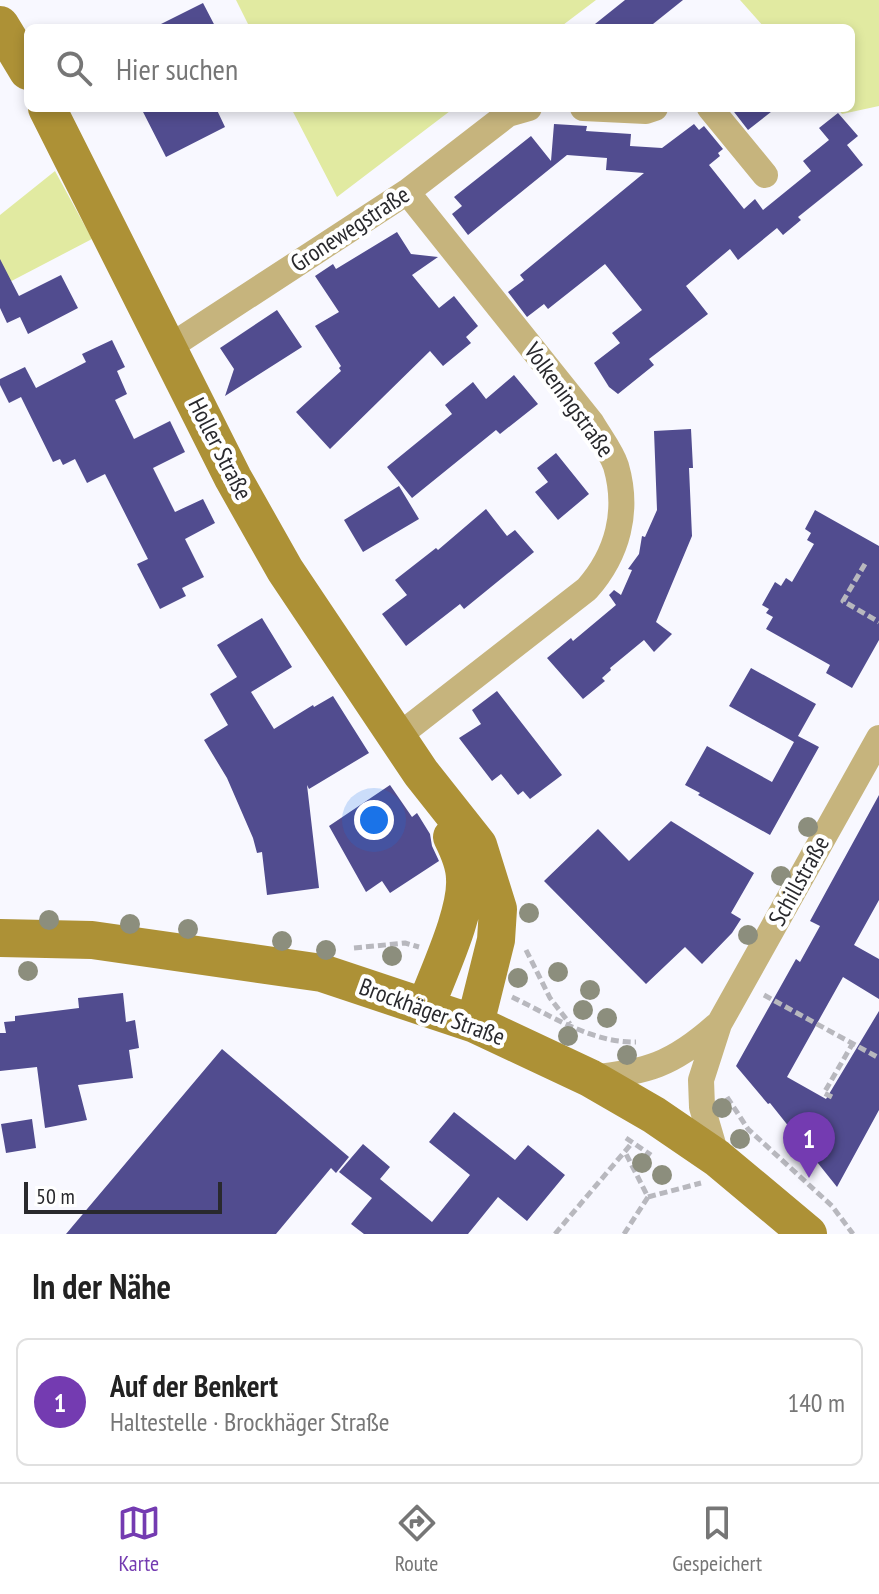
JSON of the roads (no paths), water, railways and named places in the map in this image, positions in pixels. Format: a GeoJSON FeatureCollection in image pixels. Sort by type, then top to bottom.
{"type":"FeatureCollection","features":[{"type":"Feature","properties":{"kind":"street"},"geometry":{"type":"LineString","coordinates":[[0,25],[24,64]]}},
{"type":"Feature","properties":{"kind":"street","name":"Holler Straße"},"geometry":{"type":"LineString","coordinates":[[49,112],[233,478],[285,570],[421,773],[478,845],[498,909],[496,940],[475,1024]]}},
{"type":"Feature","properties":{"kind":"street","name":"Gronewegstraße"},"geometry":{"type":"LineString","coordinates":[[168,348],[407,192],[508,114],[515,112]]}},
{"type":"Feature","properties":{"kind":"street"},"geometry":{"type":"LineString","coordinates":[[713,112],[765,175]]}},
{"type":"Feature","properties":{"kind":"street","name":"Volkeningstraße"},"geometry":{"type":"LineString","coordinates":[[397,737],[587,589],[616,543],[623,506],[615,464],[591,422],[407,192]]}},
{"type":"Feature","properties":{"kind":"street","name":"Schillstraße"},"geometry":{"type":"LineString","coordinates":[[711,1170],[701,1080],[719,1024],[879,738]]}},
{"type":"Feature","properties":{"kind":"street","name":"Holler Straße"},"geometry":{"type":"LineString","coordinates":[[421,773],[459,851],[465,879],[462,906],[426,1006]]}},
{"type":"Feature","properties":{"kind":"street","name":"Brockhäger Straße"},"geometry":{"type":"LineString","coordinates":[[0,938],[92,940],[322,973],[426,1006],[475,1024],[590,1078],[654,1115],[711,1170],[808,1234]]}},
{"type":"Feature","properties":{"kind":"street","name":"Schillstraße"},"geometry":{"type":"LineString","coordinates":[[590,1078],[623,1075],[672,1060],[719,1024]]}},
{"type":"Feature","properties":{"kind":"place","name":"Auf der Benkert"},"geometry":{"type":"Point","coordinates":[809,1178]}}]}
